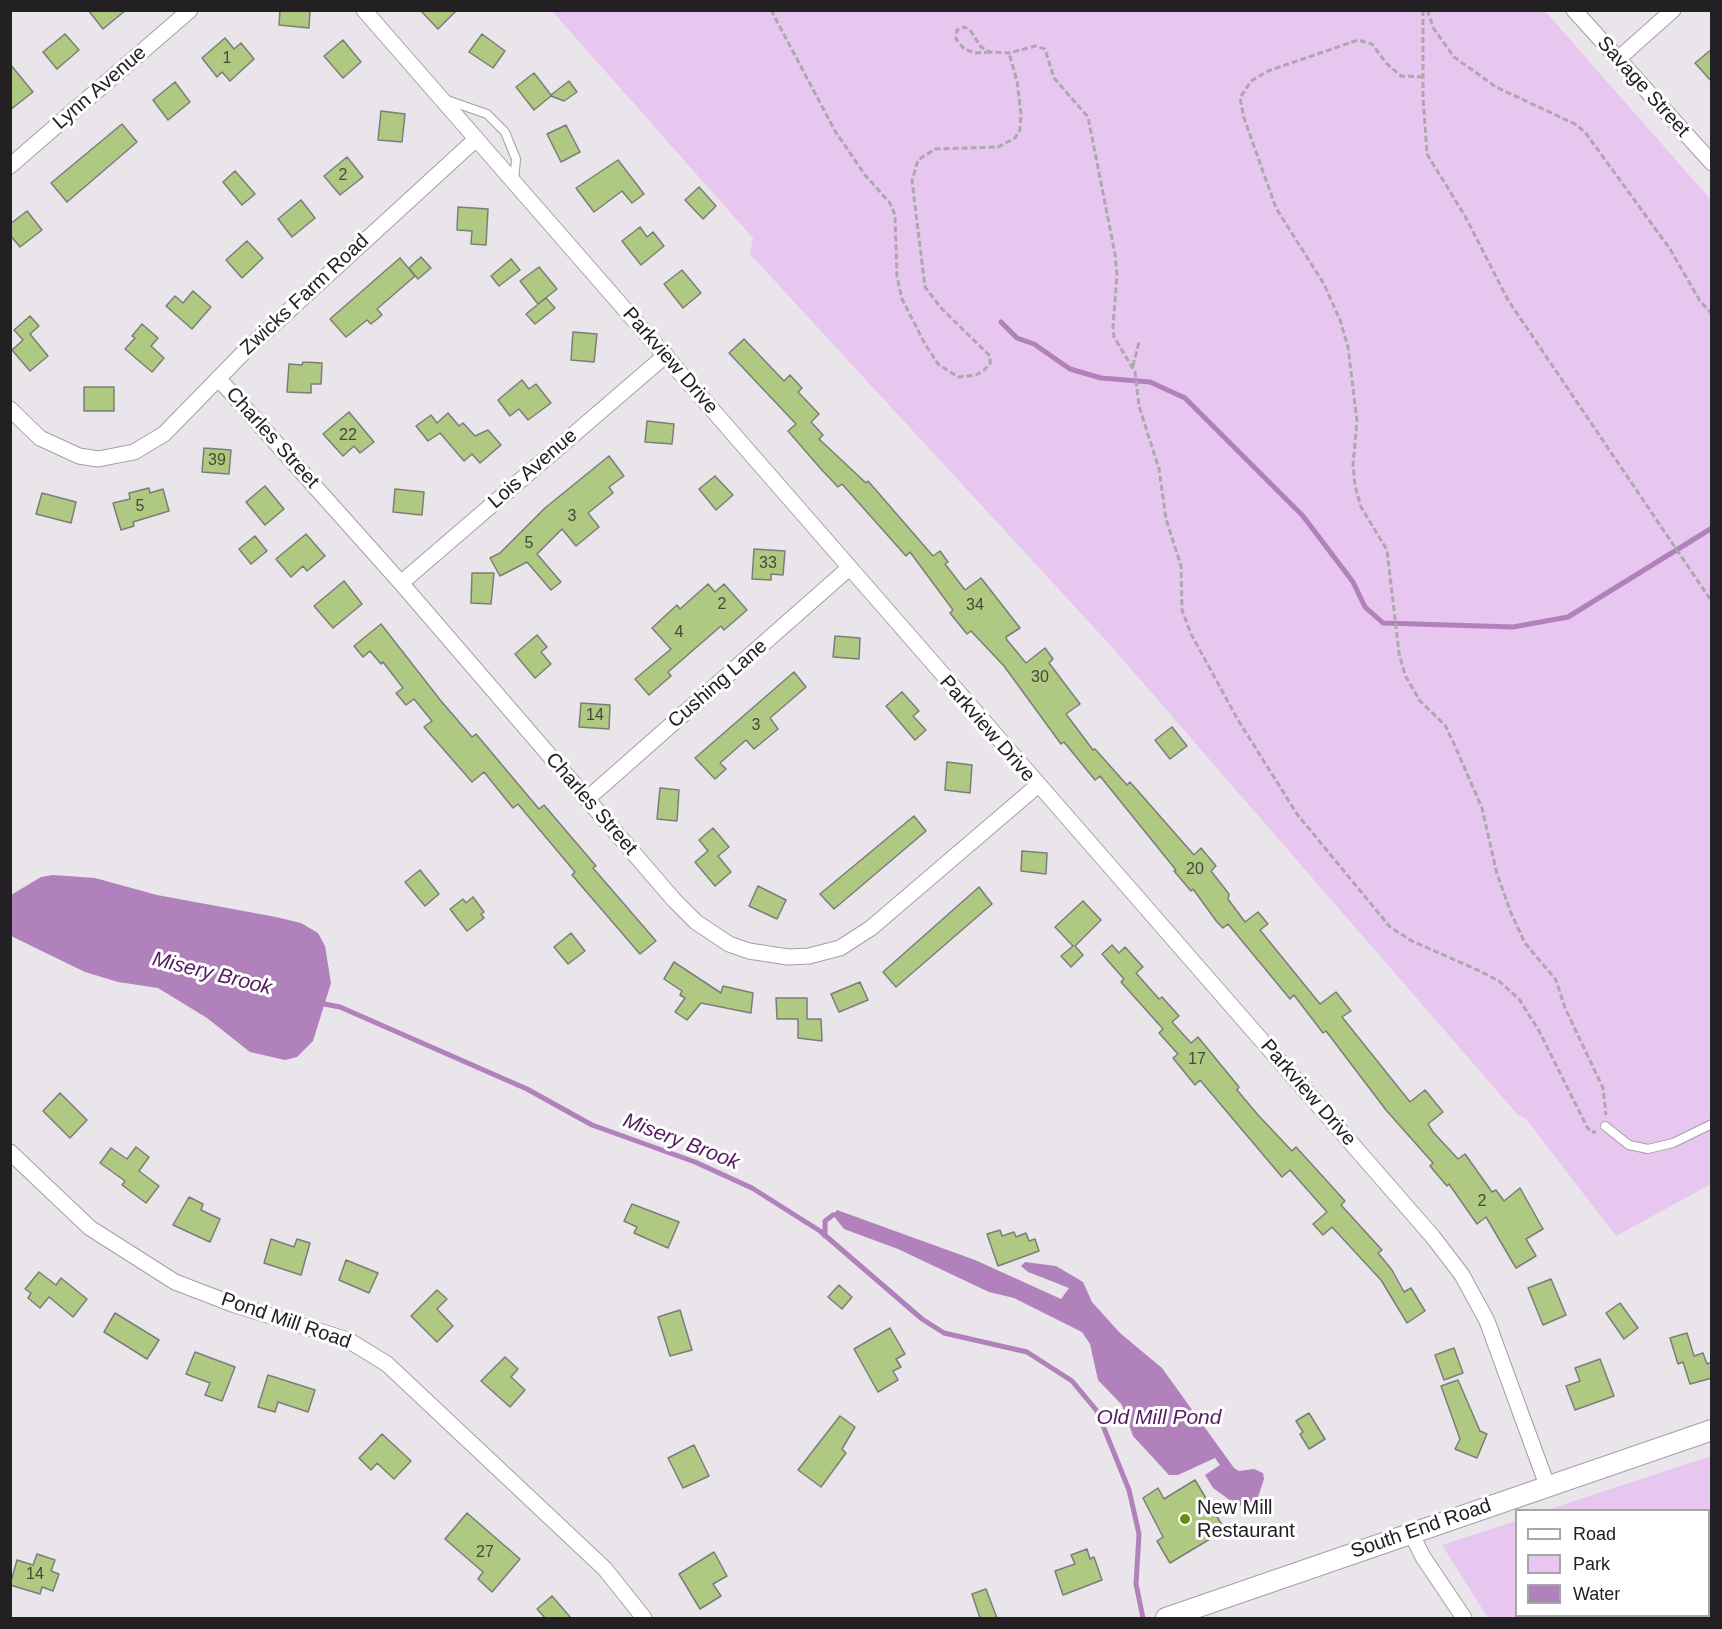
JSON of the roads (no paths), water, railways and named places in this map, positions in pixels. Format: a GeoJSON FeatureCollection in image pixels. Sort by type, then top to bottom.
{"type":"FeatureCollection","features":[{"type":"Feature","properties":{"kind":"street","name":"Lynn Avenue"},"geometry":{"type":"LineString","coordinates":[[10,166],[190,10]]}},
{"type":"Feature","properties":{"kind":"street","name":"Parkview Drive"},"geometry":{"type":"LineString","coordinates":[[364,10],[438,98],[666,355],[1037,786],[1390,1186],[1462,1275],[1499,1352],[1547,1485]]}},
{"type":"Feature","properties":{"kind":"street","name":"Savage Street"},"geometry":{"type":"LineString","coordinates":[[1574,10],[1712,163]]}},
{"type":"Feature","properties":{"kind":"street"},"geometry":{"type":"LineString","coordinates":[[1618,59],[1673,10]]}},
{"type":"Feature","properties":{"kind":"street","name":"Zwicks Farm Road"},"geometry":{"type":"LineString","coordinates":[[10,409],[40,438],[58,448],[98,459],[119,457],[134,452],[164,434],[218,378],[342,260],[475,140]]}},
{"type":"Feature","properties":{"kind":"street","name":"Lois Avenue"},"geometry":{"type":"LineString","coordinates":[[400,583],[666,355]]}},
{"type":"Feature","properties":{"kind":"street","name":"Charles Street"},"geometry":{"type":"LineString","coordinates":[[218,378],[400,583],[674,900],[712,934],[749,951],[799,957],[840,948],[856,939],[1037,786]]}},
{"type":"Feature","properties":{"kind":"street","name":"Cushing Lane"},"geometry":{"type":"LineString","coordinates":[[587,799],[848,569]]}},
{"type":"Feature","properties":{"kind":"street","name":"Pond Mill Road"},"geometry":{"type":"LineString","coordinates":[[10,1152],[90,1228],[174,1282],[235,1305],[348,1340],[387,1364],[605,1569],[644,1618]]}},
{"type":"Feature","properties":{"kind":"street","name":"South End Road"},"geometry":{"type":"LineString","coordinates":[[1166,1618],[1712,1430]]}},
{"type":"Feature","properties":{"kind":"street"},"geometry":{"type":"LineString","coordinates":[[1412,1533],[1424,1558],[1464,1618]]}},
{"type":"Feature","properties":{"kind":"lane"},"geometry":{"type":"LineString","coordinates":[[438,98],[487,114],[505,132],[516,159],[513,183]]}},
{"type":"Feature","properties":{"kind":"lane"},"geometry":{"type":"LineString","coordinates":[[1605,1126],[1629,1145],[1648,1149],[1674,1143],[1712,1124]]}},
{"type":"Feature","properties":{"kind":"water"},"geometry":{"type":"Polygon","coordinates":[[[53,875],[95,878],[157,895],[276,917],[301,923],[318,933],[325,946],[331,983],[313,1041],[297,1057],[285,1060],[250,1052],[207,1018],[158,988],[118,982],[85,972],[11,936],[11,895],[41,877],[53,875]]]}},
{"type":"Feature","properties":{"kind":"water","name":"Old Mill Pond"},"geometry":{"type":"Polygon","coordinates":[[[837,1210],[975,1260],[1061,1299],[1069,1288],[1028,1272],[1021,1266],[1025,1262],[1056,1266],[1083,1282],[1092,1302],[1120,1333],[1162,1368],[1234,1468],[1239,1471],[1254,1469],[1263,1473],[1264,1479],[1258,1497],[1251,1504],[1238,1506],[1213,1488],[1205,1475],[1220,1465],[1215,1458],[1178,1475],[1169,1475],[1133,1436],[1122,1405],[1098,1380],[1090,1344],[1082,1332],[1014,1298],[989,1292],[898,1249],[844,1229],[833,1215],[837,1210]]]}},
{"type":"Feature","properties":{"kind":"waterway"},"geometry":{"type":"LineString","coordinates":[[1001,322],[1017,338],[1034,344],[1070,369],[1101,378],[1150,382],[1185,398],[1303,516],[1353,582],[1365,607],[1383,623],[1513,627],[1568,617],[1712,528]]}},
{"type":"Feature","properties":{"kind":"waterway","name":"Misery Brook"},"geometry":{"type":"LineString","coordinates":[[319,1003],[340,1007],[527,1089],[592,1125],[695,1162],[752,1188],[820,1231],[922,1319],[944,1333],[1027,1352],[1072,1381],[1097,1411],[1129,1490],[1139,1534],[1136,1584],[1143,1618]]}},
{"type":"Feature","properties":{"kind":"waterway"},"geometry":{"type":"LineString","coordinates":[[825,1236],[825,1221],[833,1215]]}},
{"type":"Feature","properties":{"kind":"place","name":"New Mill Restaurant"},"geometry":{"type":"Point","coordinates":[1185,1519]}}]}
